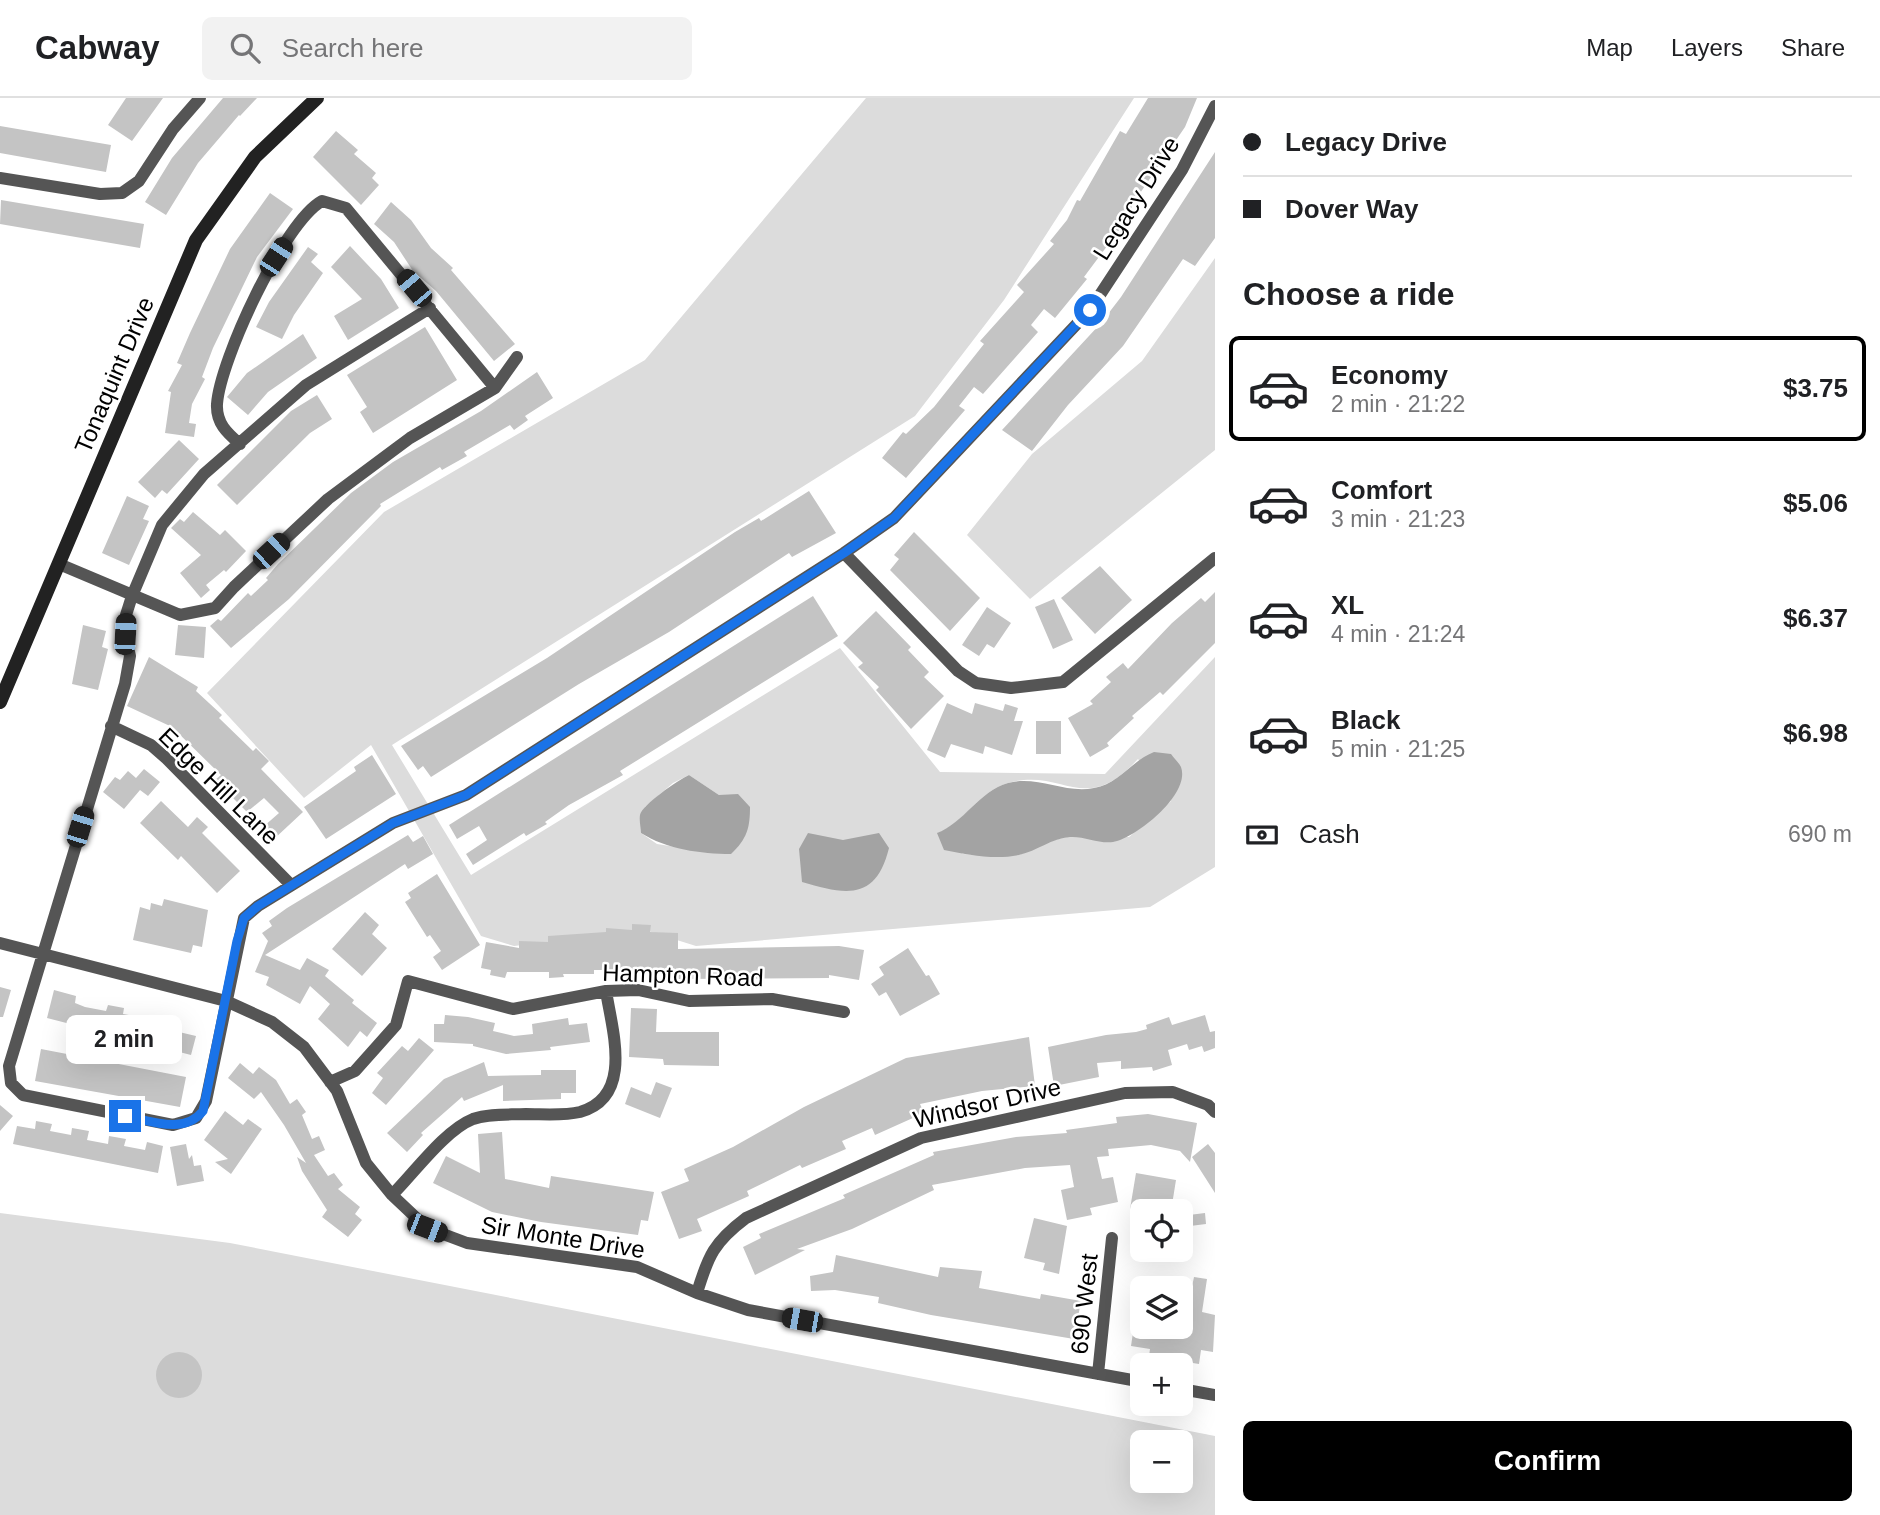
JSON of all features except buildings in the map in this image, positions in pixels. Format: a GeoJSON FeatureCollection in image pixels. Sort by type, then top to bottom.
{"type":"FeatureCollection","features":[{"type":"Feature","properties":{"kind":"street"},"geometry":{"type":"LineString","coordinates":[[0,178],[100,194],[122,193],[139,181],[173,129],[200,98]]}},
{"type":"Feature","properties":{"kind":"street","name":"Tonaquint Drive"},"geometry":{"type":"LineString","coordinates":[[0,702],[195,240],[255,157],[317,98]]}},
{"type":"Feature","properties":{"kind":"street","name":"Legacy Drive"},"geometry":{"type":"LineString","coordinates":[[430,308],[306,385],[204,474],[162,525],[132,596],[125,634],[130,656],[125,684],[41,954],[9,1070],[15,1089],[29,1098],[173,1125],[190,1122],[206,1104],[244,918],[291,885],[393,823],[466,795],[844,553],[894,518],[1090,310],[1182,170],[1215,106]]}},
{"type":"Feature","properties":{"kind":"street"},"geometry":{"type":"LineString","coordinates":[[240,444],[224,430],[219,418],[217,403],[223,381],[265,274],[310,208],[322,201],[346,208],[495,388]]}},
{"type":"Feature","properties":{"kind":"street"},"geometry":{"type":"LineString","coordinates":[[59,564],[180,615],[215,608],[234,587],[345,486],[410,438],[495,388],[517,357]]}},
{"type":"Feature","properties":{"kind":"street"},"geometry":{"type":"LineString","coordinates":[[844,553],[958,671],[976,683],[1011,688],[1063,682],[1215,558]]}},
{"type":"Feature","properties":{"kind":"street","name":"Edge Hill Lane"},"geometry":{"type":"LineString","coordinates":[[111,726],[151,745],[167,759],[291,885]]}},
{"type":"Feature","properties":{"kind":"street","name":"Sir Monte Drive"},"geometry":{"type":"LineString","coordinates":[[0,943],[226,1001],[272,1022],[304,1047],[330,1082],[366,1163],[392,1195],[427,1228],[467,1243],[637,1267],[697,1293],[748,1310],[1130,1380]]}},
{"type":"Feature","properties":{"kind":"street","name":"Hampton Road"},"geometry":{"type":"LineString","coordinates":[[330,1082],[355,1071],[396,1025],[408,981],[513,1009],[606,991],[638,990],[689,1001],[764,998],[844,1012]]}},
{"type":"Feature","properties":{"kind":"street"},"geometry":{"type":"LineString","coordinates":[[392,1195],[451,1134],[472,1120],[490,1115],[573,1113],[600,1101],[611,1087],[617,1065],[606,991]]}},
{"type":"Feature","properties":{"kind":"street","name":"Windsor Drive"},"geometry":{"type":"LineString","coordinates":[[697,1293],[708,1256],[722,1236],[746,1218],[921,1138],[1125,1093],[1173,1092],[1208,1105],[1215,1112]]}},
{"type":"Feature","properties":{"kind":"street","name":"690 West"},"geometry":{"type":"LineString","coordinates":[[1098,1374],[1112,1238]]}},
{"type":"Feature","properties":{"kind":"street"},"geometry":{"type":"LineString","coordinates":[[1193,1391],[1215,1395]]}},
{"type":"Feature","properties":{"kind":"shaded area"},"geometry":{"type":"Polygon","coordinates":[[[866,98],[1134,98],[1004,300],[915,416],[392,745],[471,875],[840,648],[940,772],[1105,774],[1215,657],[1215,867],[1150,907],[696,946],[648,931],[514,946],[481,936],[371,745],[304,798],[207,693],[384,512],[645,360],[866,98]],[[1138,759],[1119,776],[1103,785],[1088,788],[1044,781],[1008,783],[988,793],[956,822],[938,833],[963,854],[1000,856],[1019,855],[1054,840],[1072,836],[1129,837],[1171,801],[1138,759]],[[689,775],[673,783],[645,807],[641,833],[657,844],[676,847],[719,795],[689,775]]]}},
{"type":"Feature","properties":{"kind":"shaded area"},"geometry":{"type":"Polygon","coordinates":[[[1215,258],[1215,450],[1030,599],[967,535],[1032,454],[1142,361],[1215,258]]]}},
{"type":"Feature","properties":{"kind":"shaded area"},"geometry":{"type":"Polygon","coordinates":[[[1154,752],[1171,754],[1180,765],[1182,778],[1178,790],[1170,802],[1147,824],[1123,839],[1108,842],[1063,838],[1026,853],[1001,857],[944,850],[937,833],[998,787],[1019,781],[1072,789],[1103,786],[1154,752]]]}},
{"type":"Feature","properties":{"kind":"shaded area"},"geometry":{"type":"Polygon","coordinates":[[[689,775],[719,795],[738,794],[750,807],[746,833],[731,854],[684,850],[641,833],[642,811],[661,793],[689,775]]]}},
{"type":"Feature","properties":{"kind":"shaded area"},"geometry":{"type":"Polygon","coordinates":[[[808,833],[843,840],[879,833],[889,848],[876,878],[867,885],[857,890],[832,890],[802,882],[799,849],[808,833]]]}},
{"type":"Feature","properties":{"kind":"shaded area"},"geometry":{"type":"Polygon","coordinates":[[[0,1213],[230,1243],[1184,1430],[1130,1430],[1130,1493],[1193,1493],[1193,1432],[1215,1436],[1215,1515],[0,1515],[0,1213]]]}},
{"type":"Feature","properties":{"kind":"route"},"geometry":{"type":"LineString","coordinates":[[125,1116],[184,1125],[193,1121],[203,1111],[237,941],[244,918],[258,906],[393,823],[466,795],[844,553],[894,518],[1090,310]]}}]}
